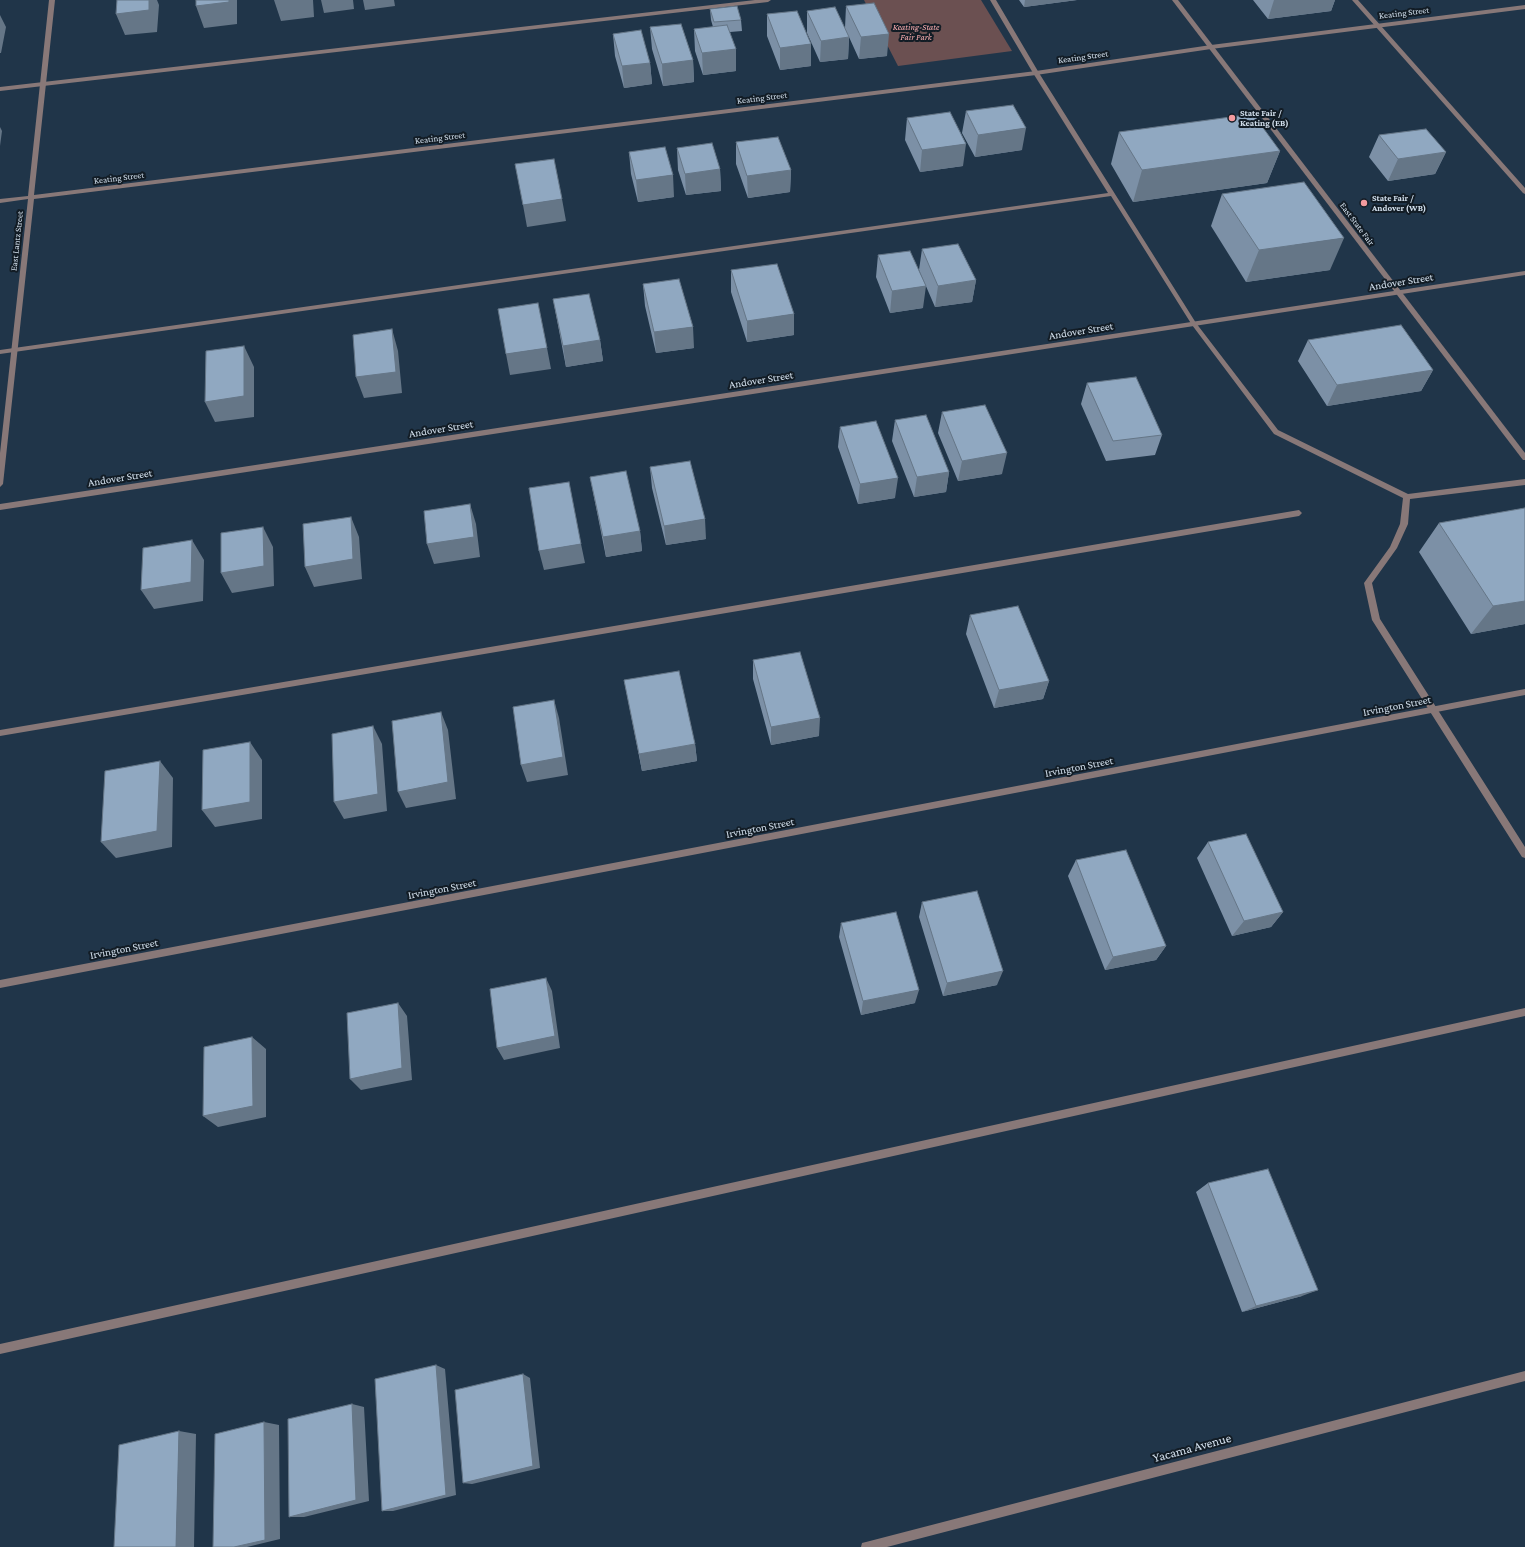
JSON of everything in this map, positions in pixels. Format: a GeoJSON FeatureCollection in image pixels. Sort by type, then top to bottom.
{"type":"FeatureCollection","features":[{"type":"Feature","properties":{"kind":"street","name":"East Lantz Street"},"geometry":{"type":"LineString","coordinates":[[0,484],[52,0]]}},
{"type":"Feature","properties":{"kind":"street"},"geometry":{"type":"LineString","coordinates":[[0,89],[768,0]]}},
{"type":"Feature","properties":{"kind":"street"},"geometry":{"type":"LineString","coordinates":[[993,0],[1036,72],[1194,324],[1276,432],[1407,497],[1525,482]]}},
{"type":"Feature","properties":{"kind":"street","name":"East State Fair"},"geometry":{"type":"LineString","coordinates":[[1175,0],[1525,458]]}},
{"type":"Feature","properties":{"kind":"street"},"geometry":{"type":"LineString","coordinates":[[1355,0],[1525,192]]}},
{"type":"Feature","properties":{"kind":"street","name":"Keating Street"},"geometry":{"type":"LineString","coordinates":[[0,201],[1036,72],[1211,47],[1525,7]]}},
{"type":"Feature","properties":{"kind":"street"},"geometry":{"type":"LineString","coordinates":[[0,352],[1112,194]]}},
{"type":"Feature","properties":{"kind":"street","name":"Andover Street"},"geometry":{"type":"LineString","coordinates":[[0,507],[1525,273]]}},
{"type":"Feature","properties":{"kind":"street"},"geometry":{"type":"LineString","coordinates":[[1407,497],[1404,524],[1393,548],[1368,583],[1376,620],[1435,710],[1525,854]]}},
{"type":"Feature","properties":{"kind":"street"},"geometry":{"type":"LineString","coordinates":[[0,733],[1299,513]]}},
{"type":"Feature","properties":{"kind":"street","name":"Irvington Street"},"geometry":{"type":"LineString","coordinates":[[0,984],[1525,692]]}},
{"type":"Feature","properties":{"kind":"street"},"geometry":{"type":"LineString","coordinates":[[0,1349],[1525,1012]]}},
{"type":"Feature","properties":{"kind":"street","name":"Yacama Avenue"},"geometry":{"type":"LineString","coordinates":[[866,1547],[1525,1376]]}},
{"type":"Feature","properties":{"kind":"green space","name":"Keating-State Fair Park"},"geometry":{"type":"Polygon","coordinates":[[[864,0],[981,0],[1012,51],[898,66],[864,0]]]}},
{"type":"Feature","properties":{"kind":"building"},"geometry":{"type":"Polygon","coordinates":[[[117,0],[149,0],[149,10],[116,14],[117,0]]]}},
{"type":"Feature","properties":{"kind":"building"},"geometry":{"type":"Polygon","coordinates":[[[196,0],[229,0],[229,2],[196,6],[196,0]]]}},
{"type":"Feature","properties":{"kind":"building"},"geometry":{"type":"Polygon","coordinates":[[[874,3],[889,34],[861,37],[846,6],[874,3]]]}},
{"type":"Feature","properties":{"kind":"building"},"geometry":{"type":"Polygon","coordinates":[[[737,6],[741,20],[714,22],[710,9],[737,6]]]}},
{"type":"Feature","properties":{"kind":"building"},"geometry":{"type":"Polygon","coordinates":[[[835,7],[849,37],[821,41],[807,11],[835,7]]]}},
{"type":"Feature","properties":{"kind":"building"},"geometry":{"type":"Polygon","coordinates":[[[797,11],[811,44],[780,48],[767,14],[797,11]]]}},
{"type":"Feature","properties":{"kind":"building"},"geometry":{"type":"Polygon","coordinates":[[[681,24],[693,60],[662,64],[650,27],[681,24]]]}},
{"type":"Feature","properties":{"kind":"building"},"geometry":{"type":"Polygon","coordinates":[[[727,25],[736,49],[702,53],[694,29],[727,25]]]}},
{"type":"Feature","properties":{"kind":"building"},"geometry":{"type":"Polygon","coordinates":[[[641,30],[650,63],[622,66],[613,34],[641,30]]]}},
{"type":"Feature","properties":{"kind":"building"},"geometry":{"type":"Polygon","coordinates":[[[1013,105],[1026,128],[978,135],[966,111],[1013,105]]]}},
{"type":"Feature","properties":{"kind":"building"},"geometry":{"type":"Polygon","coordinates":[[[950,112],[966,144],[922,150],[907,118],[950,112]]]}},
{"type":"Feature","properties":{"kind":"building"},"geometry":{"type":"Polygon","coordinates":[[[1253,114],[1280,151],[1142,170],[1119,132],[1253,114]]]}},
{"type":"Feature","properties":{"kind":"building"},"geometry":{"type":"Polygon","coordinates":[[[1426,129],[1446,152],[1398,159],[1379,135],[1426,129]]]}},
{"type":"Feature","properties":{"kind":"building"},"geometry":{"type":"Polygon","coordinates":[[[778,137],[791,170],[747,176],[736,142],[778,137]]]}},
{"type":"Feature","properties":{"kind":"building"},"geometry":{"type":"Polygon","coordinates":[[[712,143],[720,169],[685,174],[677,148],[712,143]]]}},
{"type":"Feature","properties":{"kind":"building"},"geometry":{"type":"Polygon","coordinates":[[[665,147],[673,175],[636,180],[629,152],[665,147]]]}},
{"type":"Feature","properties":{"kind":"building"},"geometry":{"type":"Polygon","coordinates":[[[554,159],[562,199],[523,205],[515,164],[554,159]]]}},
{"type":"Feature","properties":{"kind":"building"},"geometry":{"type":"Polygon","coordinates":[[[1304,182],[1344,238],[1259,250],[1222,194],[1304,182]]]}},
{"type":"Feature","properties":{"kind":"building"},"geometry":{"type":"Polygon","coordinates":[[[958,244],[976,280],[938,286],[922,249],[958,244]]]}},
{"type":"Feature","properties":{"kind":"building"},"geometry":{"type":"Polygon","coordinates":[[[910,251],[926,286],[892,291],[878,255],[910,251]]]}},
{"type":"Feature","properties":{"kind":"building"},"geometry":{"type":"Polygon","coordinates":[[[777,264],[794,314],[747,321],[731,270],[777,264]]]}},
{"type":"Feature","properties":{"kind":"building"},"geometry":{"type":"Polygon","coordinates":[[[679,279],[693,327],[654,332],[643,284],[679,279]]]}},
{"type":"Feature","properties":{"kind":"building"},"geometry":{"type":"Polygon","coordinates":[[[589,294],[600,340],[563,346],[553,299],[589,294]]]}},
{"type":"Feature","properties":{"kind":"building"},"geometry":{"type":"Polygon","coordinates":[[[538,303],[547,348],[506,354],[498,309],[538,303]]]}},
{"type":"Feature","properties":{"kind":"building"},"geometry":{"type":"Polygon","coordinates":[[[1401,325],[1433,370],[1337,385],[1308,340],[1401,325]]]}},
{"type":"Feature","properties":{"kind":"building"},"geometry":{"type":"Polygon","coordinates":[[[392,329],[396,372],[356,377],[353,335],[392,329]]]}},
{"type":"Feature","properties":{"kind":"building"},"geometry":{"type":"Polygon","coordinates":[[[244,346],[244,396],[205,402],[206,351],[244,346]]]}},
{"type":"Feature","properties":{"kind":"building"},"geometry":{"type":"Polygon","coordinates":[[[1136,377],[1162,435],[1113,441],[1087,383],[1136,377]]]}},
{"type":"Feature","properties":{"kind":"building"},"geometry":{"type":"Polygon","coordinates":[[[985,405],[1007,453],[962,461],[942,412],[985,405]]]}},
{"type":"Feature","properties":{"kind":"building"},"geometry":{"type":"Polygon","coordinates":[[[926,415],[949,472],[917,477],[895,420],[926,415]]]}},
{"type":"Feature","properties":{"kind":"building"},"geometry":{"type":"Polygon","coordinates":[[[876,421],[898,478],[860,484],[840,427],[876,421]]]}},
{"type":"Feature","properties":{"kind":"building"},"geometry":{"type":"Polygon","coordinates":[[[690,461],[705,519],[664,526],[650,467],[690,461]]]}},
{"type":"Feature","properties":{"kind":"building"},"geometry":{"type":"Polygon","coordinates":[[[626,471],[640,531],[603,537],[590,477],[626,471]]]}},
{"type":"Feature","properties":{"kind":"building"},"geometry":{"type":"Polygon","coordinates":[[[569,482],[581,544],[539,551],[529,488],[569,482]]]}},
{"type":"Feature","properties":{"kind":"building"},"geometry":{"type":"Polygon","coordinates":[[[470,504],[474,537],[427,544],[424,511],[470,504]]]}},
{"type":"Feature","properties":{"kind":"building"},"geometry":{"type":"Polygon","coordinates":[[[1525,508],[1525,601],[1493,606],[1439,523],[1525,508]]]}},
{"type":"Feature","properties":{"kind":"building"},"geometry":{"type":"Polygon","coordinates":[[[351,517],[353,559],[305,567],[303,524],[351,517]]]}},
{"type":"Feature","properties":{"kind":"building"},"geometry":{"type":"Polygon","coordinates":[[[263,527],[264,566],[221,573],[221,533],[263,527]]]}},
{"type":"Feature","properties":{"kind":"building"},"geometry":{"type":"Polygon","coordinates":[[[192,540],[191,582],[141,590],[143,548],[192,540]]]}},
{"type":"Feature","properties":{"kind":"building"},"geometry":{"type":"Polygon","coordinates":[[[1018,606],[1049,681],[999,690],[970,615],[1018,606]]]}},
{"type":"Feature","properties":{"kind":"building"},"geometry":{"type":"Polygon","coordinates":[[[800,652],[820,718],[771,727],[753,660],[800,652]]]}},
{"type":"Feature","properties":{"kind":"building"},"geometry":{"type":"Polygon","coordinates":[[[679,671],[695,744],[639,754],[624,680],[679,671]]]}},
{"type":"Feature","properties":{"kind":"building"},"geometry":{"type":"Polygon","coordinates":[[[554,700],[563,757],[521,765],[513,707],[554,700]]]}},
{"type":"Feature","properties":{"kind":"building"},"geometry":{"type":"Polygon","coordinates":[[[441,712],[448,782],[398,792],[392,721],[441,712]]]}},
{"type":"Feature","properties":{"kind":"building"},"geometry":{"type":"Polygon","coordinates":[[[373,726],[378,794],[334,802],[332,734],[373,726]]]}},
{"type":"Feature","properties":{"kind":"building"},"geometry":{"type":"Polygon","coordinates":[[[250,742],[250,802],[202,810],[203,750],[250,742]]]}},
{"type":"Feature","properties":{"kind":"building"},"geometry":{"type":"Polygon","coordinates":[[[160,761],[157,831],[101,842],[105,771],[160,761]]]}},
{"type":"Feature","properties":{"kind":"building"},"geometry":{"type":"Polygon","coordinates":[[[1246,834],[1283,912],[1244,921],[1208,842],[1246,834]]]}},
{"type":"Feature","properties":{"kind":"building"},"geometry":{"type":"Polygon","coordinates":[[[1126,850],[1166,946],[1113,957],[1076,860],[1126,850]]]}},
{"type":"Feature","properties":{"kind":"building"},"geometry":{"type":"Polygon","coordinates":[[[977,891],[1003,971],[947,983],[922,902],[977,891]]]}},
{"type":"Feature","properties":{"kind":"building"},"geometry":{"type":"Polygon","coordinates":[[[896,912],[919,990],[863,1001],[841,923],[896,912]]]}},
{"type":"Feature","properties":{"kind":"building"},"geometry":{"type":"Polygon","coordinates":[[[546,978],[555,1036],[497,1048],[490,989],[546,978]]]}},
{"type":"Feature","properties":{"kind":"building"},"geometry":{"type":"Polygon","coordinates":[[[398,1003],[402,1068],[350,1079],[347,1013],[398,1003]]]}},
{"type":"Feature","properties":{"kind":"building"},"geometry":{"type":"Polygon","coordinates":[[[252,1037],[253,1106],[203,1116],[204,1047],[252,1037]]]}},
{"type":"Feature","properties":{"kind":"building"},"geometry":{"type":"Polygon","coordinates":[[[1268,1169],[1318,1290],[1256,1306],[1208,1183],[1268,1169]]]}},
{"type":"Feature","properties":{"kind":"building"},"geometry":{"type":"Polygon","coordinates":[[[436,1365],[446,1495],[382,1511],[375,1379],[436,1365]]]}},
{"type":"Feature","properties":{"kind":"building"},"geometry":{"type":"Polygon","coordinates":[[[523,1374],[533,1466],[463,1483],[455,1390],[523,1374]]]}},
{"type":"Feature","properties":{"kind":"building"},"geometry":{"type":"Polygon","coordinates":[[[352,1404],[356,1500],[289,1517],[288,1419],[352,1404]]]}},
{"type":"Feature","properties":{"kind":"building"},"geometry":{"type":"Polygon","coordinates":[[[264,1422],[265,1540],[234,1547],[213,1547],[215,1434],[264,1422]]]}},
{"type":"Feature","properties":{"kind":"building"},"geometry":{"type":"Polygon","coordinates":[[[179,1431],[176,1547],[114,1547],[119,1445],[179,1431]]]}},
{"type":"Feature","properties":{"kind":"place","name":"State Fair / Keating (EB)"},"geometry":{"type":"Point","coordinates":[1232,118]}},
{"type":"Feature","properties":{"kind":"place","name":"State Fair / Andover (WB)"},"geometry":{"type":"Point","coordinates":[1364,203]}}]}
